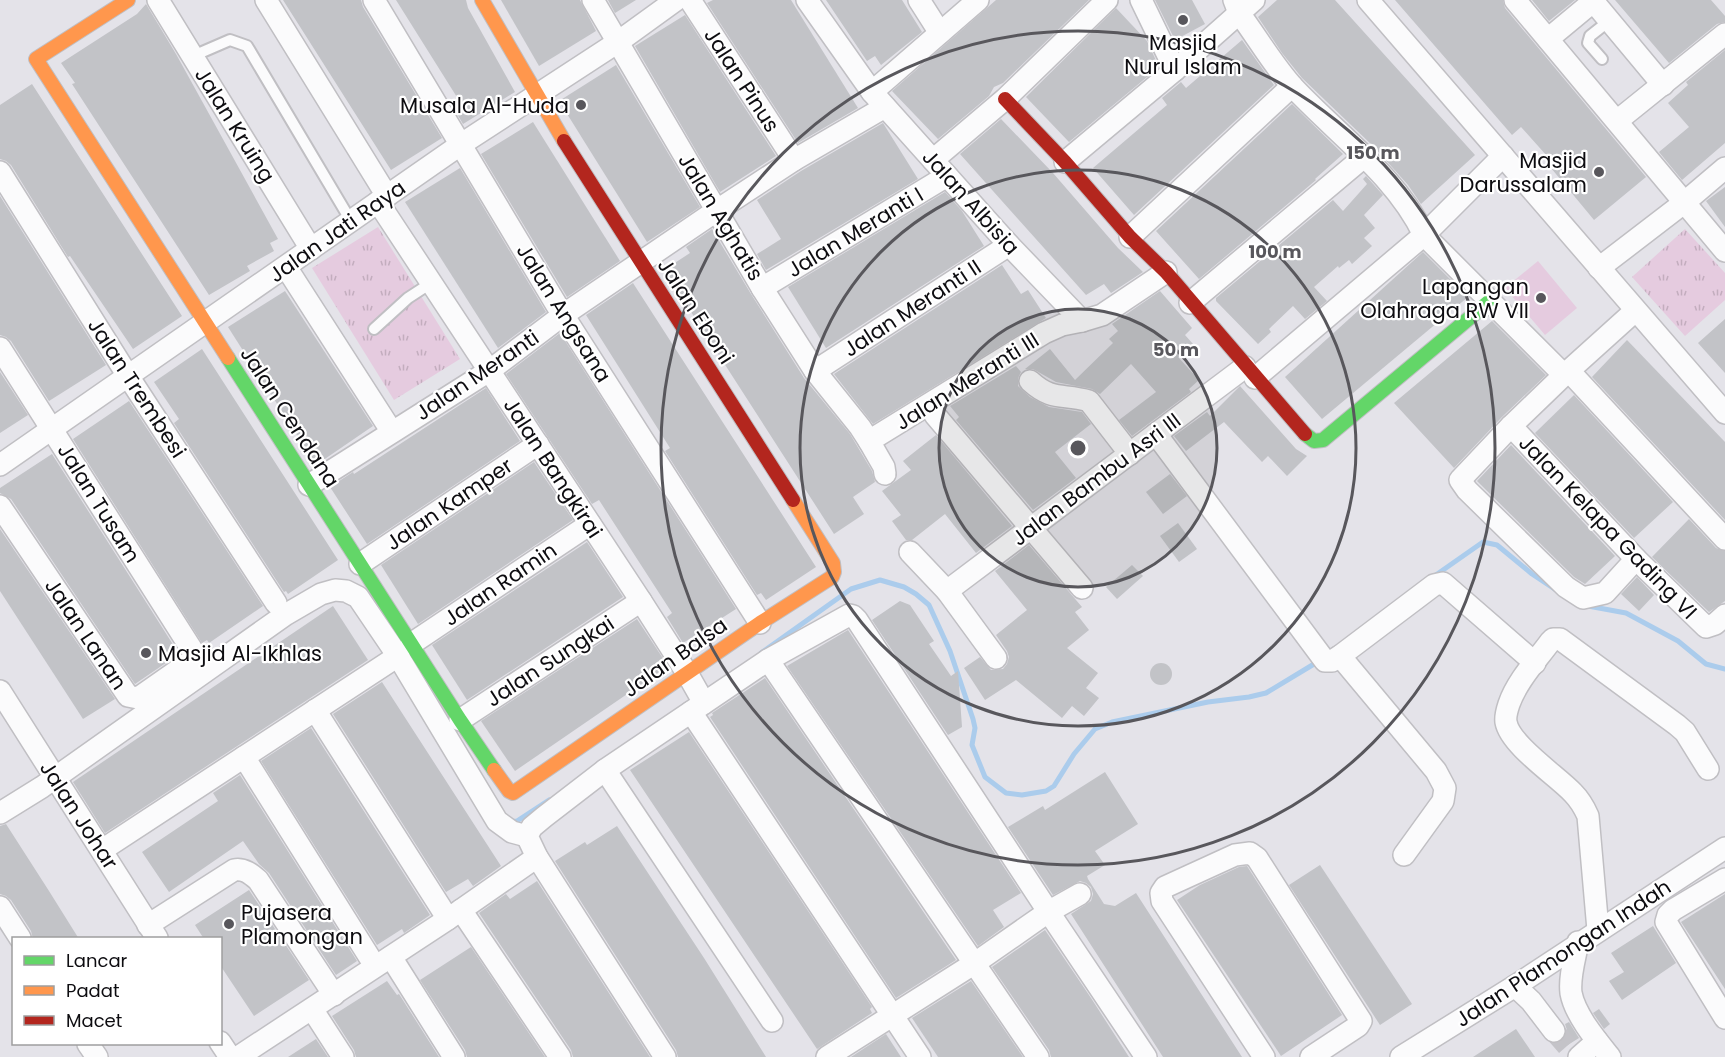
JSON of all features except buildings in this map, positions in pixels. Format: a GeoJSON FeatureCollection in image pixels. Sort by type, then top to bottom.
{"type":"FeatureCollection","features":[{"type":"Feature","properties":{"kind":"street"},"geometry":{"type":"LineString","coordinates":[[105,6],[128,0]]}},
{"type":"Feature","properties":{"kind":"street","name":"Jalan Kruing"},"geometry":{"type":"LineString","coordinates":[[158,0],[311,249]]}},
{"type":"Feature","properties":{"kind":"street","name":"Jalan Bangkirai"},"geometry":{"type":"LineString","coordinates":[[266,0],[431,283],[641,601],[688,676],[698,704],[920,1057]]}},
{"type":"Feature","properties":{"kind":"street","name":"Jalan Angsana"},"geometry":{"type":"LineString","coordinates":[[374,0],[563,315],[760,623]]}},
{"type":"Feature","properties":{"kind":"street","name":"Jalan Eboni"},"geometry":{"type":"LineString","coordinates":[[482,0],[640,264],[822,548]]}},
{"type":"Feature","properties":{"kind":"street","name":"Jalan Aghatis"},"geometry":{"type":"LineString","coordinates":[[593,0],[762,288],[815,371],[865,434],[884,467],[885,474]]}},
{"type":"Feature","properties":{"kind":"street","name":"Jalan Jati Raya"},"geometry":{"type":"LineString","coordinates":[[0,465],[204,321],[286,267],[460,145],[618,42],[676,0]]}},
{"type":"Feature","properties":{"kind":"street","name":"Jalan Pinus"},"geometry":{"type":"LineString","coordinates":[[690,0],[794,160]]}},
{"type":"Feature","properties":{"kind":"street","name":"Jalan Albisia"},"geometry":{"type":"LineString","coordinates":[[807,0],[879,99],[1009,245],[1082,321]]}},
{"type":"Feature","properties":{"kind":"street"},"geometry":{"type":"LineString","coordinates":[[919,0],[940,33]]}},
{"type":"Feature","properties":{"kind":"street","name":"Jalan Meranti"},"geometry":{"type":"LineString","coordinates":[[309,485],[489,371],[563,315],[794,160],[879,99],[940,33],[978,0]]}},
{"type":"Feature","properties":{"kind":"street"},"geometry":{"type":"LineString","coordinates":[[933,160],[1005,99],[1107,0]]}},
{"type":"Feature","properties":{"kind":"street"},"geometry":{"type":"LineString","coordinates":[[1141,0],[1175,70]]}},
{"type":"Feature","properties":{"kind":"street"},"geometry":{"type":"LineString","coordinates":[[1368,0],[1725,413]]}},
{"type":"Feature","properties":{"kind":"street"},"geometry":{"type":"LineString","coordinates":[[1515,0],[1725,251]]}},
{"type":"Feature","properties":{"kind":"street"},"geometry":{"type":"LineString","coordinates":[[1548,39],[1594,1],[1663,85]]}},
{"type":"Feature","properties":{"kind":"street"},"geometry":{"type":"LineString","coordinates":[[1065,162],[1175,70],[1242,4],[1292,86],[1365,156],[1416,216],[1424,235],[1566,373],[1725,539]]}},
{"type":"Feature","properties":{"kind":"street","name":"Jalan Cendana"},"geometry":{"type":"LineString","coordinates":[[105,6],[36,59],[360,564],[404,650],[459,720],[509,791],[516,793]]}},
{"type":"Feature","properties":{"kind":"street"},"geometry":{"type":"LineString","coordinates":[[1617,121],[1725,34]]}},
{"type":"Feature","properties":{"kind":"street"},"geometry":{"type":"LineString","coordinates":[[1130,237],[1292,86]]}},
{"type":"Feature","properties":{"kind":"street"},"geometry":{"type":"LineString","coordinates":[[1005,99],[1065,162],[1130,237],[1166,272],[1250,373],[1308,438],[1314,441],[1323,440],[1491,300]]}},
{"type":"Feature","properties":{"kind":"street"},"geometry":{"type":"LineString","coordinates":[[1190,303],[1365,156]]}},
{"type":"Feature","properties":{"kind":"street","name":"Jalan Bambu Asri III"},"geometry":{"type":"LineString","coordinates":[[947,591],[1156,434],[1250,373],[1424,235],[1503,156]]}},
{"type":"Feature","properties":{"kind":"street"},"geometry":{"type":"LineString","coordinates":[[1599,268],[1725,168]]}},
{"type":"Feature","properties":{"kind":"street","name":"Jalan Trembesi"},"geometry":{"type":"LineString","coordinates":[[0,172],[128,376],[276,603]]}},
{"type":"Feature","properties":{"kind":"street","name":"Jalan Meranti I"},"geometry":{"type":"LineString","coordinates":[[762,288],[947,176]]}},
{"type":"Feature","properties":{"kind":"street","name":"Jalan Meranti II"},"geometry":{"type":"LineString","coordinates":[[815,371],[1009,245]]}},
{"type":"Feature","properties":{"kind":"street"},"geometry":{"type":"LineString","coordinates":[[286,267],[392,432]]}},
{"type":"Feature","properties":{"kind":"street"},"geometry":{"type":"LineString","coordinates":[[1082,321],[1102,315],[1166,272]]}},
{"type":"Feature","properties":{"kind":"street"},"geometry":{"type":"LineString","coordinates":[[1635,311],[1511,426],[1462,476],[1461,482],[1566,587],[1583,598],[1599,595],[1609,589],[1636,559]]}},
{"type":"Feature","properties":{"kind":"street","name":"Jalan Meranti III"},"geometry":{"type":"LineString","coordinates":[[865,434],[1044,333],[1062,325],[1082,321]]}},
{"type":"Feature","properties":{"kind":"street","name":"Jalan Tusam"},"geometry":{"type":"LineString","coordinates":[[0,348],[194,652],[193,658]]}},
{"type":"Feature","properties":{"kind":"street"},"geometry":{"type":"LineString","coordinates":[[1030,381],[1043,392],[1057,397],[1089,401],[1130,454]]}},
{"type":"Feature","properties":{"kind":"street"},"geometry":{"type":"LineString","coordinates":[[934,415],[1082,588]]}},
{"type":"Feature","properties":{"kind":"street","name":"Jalan Kelapa Gading VI"},"geometry":{"type":"LineString","coordinates":[[1511,426],[1636,559],[1706,627],[1715,624],[1725,615]]}},
{"type":"Feature","properties":{"kind":"street"},"geometry":{"type":"LineString","coordinates":[[1156,434],[1327,655],[1436,771],[1446,788],[1443,801],[1404,855]]}},
{"type":"Feature","properties":{"kind":"street","name":"Jalan Kamper"},"geometry":{"type":"LineString","coordinates":[[360,564],[538,444]]}},
{"type":"Feature","properties":{"kind":"street","name":"Jalan Lanan"},"geometry":{"type":"LineString","coordinates":[[0,506],[125,693],[131,698],[160,694],[193,658]]}},
{"type":"Feature","properties":{"kind":"street","name":"Jalan Ramin"},"geometry":{"type":"LineString","coordinates":[[102,850],[315,710],[590,524]]}},
{"type":"Feature","properties":{"kind":"street","name":"Jalan Balsa"},"geometry":{"type":"LineString","coordinates":[[516,793],[688,676],[760,623],[832,577],[833,563],[822,548]]}},
{"type":"Feature","properties":{"kind":"street"},"geometry":{"type":"LineString","coordinates":[[910,552],[947,591],[996,658]]}},
{"type":"Feature","properties":{"kind":"street"},"geometry":{"type":"LineString","coordinates":[[1327,655],[1434,585],[1443,583],[1535,663]]}},
{"type":"Feature","properties":{"kind":"street"},"geometry":{"type":"LineString","coordinates":[[0,813],[48,782],[160,694],[321,594],[335,590],[346,591],[358,597],[404,650],[497,821],[512,832],[527,836],[537,857],[665,1057]]}},
{"type":"Feature","properties":{"kind":"street","name":"Jalan Sungkai"},"geometry":{"type":"LineString","coordinates":[[459,720],[641,601]]}},
{"type":"Feature","properties":{"kind":"street"},"geometry":{"type":"LineString","coordinates":[[527,836],[532,827],[544,817],[605,770],[698,704],[768,660],[849,615],[855,617],[1146,1057]]}},
{"type":"Feature","properties":{"kind":"street"},"geometry":{"type":"LineString","coordinates":[[1598,930],[1588,816],[1582,802],[1528,753],[1510,733],[1506,723],[1509,702],[1550,642],[1553,639],[1560,639],[1672,721],[1685,732],[1708,769]]}},
{"type":"Feature","properties":{"kind":"street"},"geometry":{"type":"LineString","coordinates":[[768,660],[1038,1057]]}},
{"type":"Feature","properties":{"kind":"street","name":"Jalan Johar"},"geometry":{"type":"LineString","coordinates":[[0,691],[48,782],[102,850],[152,932]]}},
{"type":"Feature","properties":{"kind":"street"},"geometry":{"type":"LineString","coordinates":[[315,710],[396,840],[560,1057]]}},
{"type":"Feature","properties":{"kind":"street"},"geometry":{"type":"LineString","coordinates":[[244,757],[383,961],[454,1057]]}},
{"type":"Feature","properties":{"kind":"street"},"geometry":{"type":"LineString","coordinates":[[605,770],[772,1021]]}},
{"type":"Feature","properties":{"kind":"street","name":"Jalan Plamongan Indah"},"geometry":{"type":"LineString","coordinates":[[1401,1057],[1515,986],[1578,942],[1725,848]]}},
{"type":"Feature","properties":{"kind":"street"},"geometry":{"type":"LineString","coordinates":[[1264,1057],[1162,901],[1161,893],[1165,887],[1235,855],[1250,853],[1257,858],[1361,1021],[1359,1026],[1318,1055]]}},
{"type":"Feature","properties":{"kind":"street"},"geometry":{"type":"LineString","coordinates":[[238,1057],[334,995],[537,857]]}},
{"type":"Feature","properties":{"kind":"street"},"geometry":{"type":"LineString","coordinates":[[152,932],[234,870],[240,869],[258,880],[334,995]]}},
{"type":"Feature","properties":{"kind":"street"},"geometry":{"type":"LineString","coordinates":[[1725,879],[1673,910],[1666,921],[1725,1018]]}},
{"type":"Feature","properties":{"kind":"street"},"geometry":{"type":"LineString","coordinates":[[827,1057],[975,963],[1048,912],[1080,894]]}},
{"type":"Feature","properties":{"kind":"street"},"geometry":{"type":"LineString","coordinates":[[0,907],[19,937]]}},
{"type":"Feature","properties":{"kind":"street"},"geometry":{"type":"LineString","coordinates":[[1578,942],[1571,994],[1575,1006],[1610,1057]]}},
{"type":"Feature","properties":{"kind":"street"},"geometry":{"type":"LineString","coordinates":[[1515,986],[1569,1048],[1597,1041]]}},
{"type":"Feature","properties":{"kind":"street"},"geometry":{"type":"LineString","coordinates":[[1537,1009],[1550,1010],[1571,994]]}},
{"type":"Feature","properties":{"kind":"street"},"geometry":{"type":"LineString","coordinates":[[312,1009],[343,1057]]}},
{"type":"Feature","properties":{"kind":"lane"},"geometry":{"type":"LineString","coordinates":[[1602,59],[1588,43],[1590,36],[1609,21]]}},
{"type":"Feature","properties":{"kind":"lane"},"geometry":{"type":"LineString","coordinates":[[193,56],[230,40],[247,46],[351,221]]}},
{"type":"Feature","properties":{"kind":"lane"},"geometry":{"type":"LineString","coordinates":[[374,329],[408,298],[431,283]]}},
{"type":"Feature","properties":{"kind":"green space"},"geometry":{"type":"Polygon","coordinates":[[[378,227],[460,359],[394,400],[312,268],[378,227]]]}},
{"type":"Feature","properties":{"kind":"green space"},"geometry":{"type":"Polygon","coordinates":[[[1685,229],[1725,273],[1725,300],[1685,336],[1632,277],[1685,229]]]}},
{"type":"Feature","properties":{"kind":"green space","name":"Lapangan Olahraga RW VII"},"geometry":{"type":"Polygon","coordinates":[[[1538,261],[1577,308],[1545,335],[1505,288],[1538,261]]]}},
{"type":"Feature","properties":{"kind":"waterway"},"geometry":{"type":"LineString","coordinates":[[1433,577],[1483,542],[1497,545],[1532,574],[1556,590]]}},
{"type":"Feature","properties":{"kind":"waterway"},"geometry":{"type":"LineString","coordinates":[[761,653],[851,589],[880,580],[904,587],[929,605],[950,651],[973,719],[975,728],[972,745],[985,777],[1006,793],[1022,795],[1046,791],[1054,786],[1074,754],[1095,729],[1112,722],[1208,702],[1266,693],[1319,661]]}},
{"type":"Feature","properties":{"kind":"waterway"},"geometry":{"type":"LineString","coordinates":[[1588,606],[1626,613],[1678,641],[1706,664],[1725,669]]}},
{"type":"Feature","properties":{"kind":"waterway"},"geometry":{"type":"LineString","coordinates":[[510,822],[517,821],[549,800]]}},
{"type":"Feature","properties":{"kind":"tunnel"},"geometry":{"type":"LineString","coordinates":[[1554,1031],[1567,1046]]}},
{"type":"Feature","properties":{"kind":"traffic: fast"},"geometry":{"type":"LineString","coordinates":[[1305,434],[1314,441],[1323,440],[1491,300]]}},
{"type":"Feature","properties":{"kind":"traffic: fast"},"geometry":{"type":"LineString","coordinates":[[228,358],[494,770]]}},
{"type":"Feature","properties":{"kind":"traffic: slow"},"geometry":{"type":"LineString","coordinates":[[128,0],[36,59],[228,358]]}},
{"type":"Feature","properties":{"kind":"traffic: slow"},"geometry":{"type":"LineString","coordinates":[[482,0],[564,141]]}},
{"type":"Feature","properties":{"kind":"traffic: slow"},"geometry":{"type":"LineString","coordinates":[[494,770],[509,791],[513,793],[760,623],[832,577],[833,563],[793,500]]}},
{"type":"Feature","properties":{"kind":"traffic: jam"},"geometry":{"type":"LineString","coordinates":[[1005,99],[1065,162],[1130,237],[1166,272],[1305,434]]}},
{"type":"Feature","properties":{"kind":"traffic: jam"},"geometry":{"type":"LineString","coordinates":[[564,141],[793,500]]}},
{"type":"Feature","properties":{"kind":"place","name":"Masjid Nurul Islam"},"geometry":{"type":"Point","coordinates":[1183,20]}},
{"type":"Feature","properties":{"kind":"place","name":"Musala Al-Huda"},"geometry":{"type":"Point","coordinates":[581,105]}},
{"type":"Feature","properties":{"kind":"place","name":"Masjid Darussalam"},"geometry":{"type":"Point","coordinates":[1599,172]}},
{"type":"Feature","properties":{"kind":"place","name":"Lapangan Olahraga RW VII"},"geometry":{"type":"Point","coordinates":[1541,298]}},
{"type":"Feature","properties":{"kind":"place","name":"Masjid Al-Ikhlas"},"geometry":{"type":"Point","coordinates":[146,653]}},
{"type":"Feature","properties":{"kind":"place","name":"Pujasera Plamongan"},"geometry":{"type":"Point","coordinates":[229,924]}}]}
